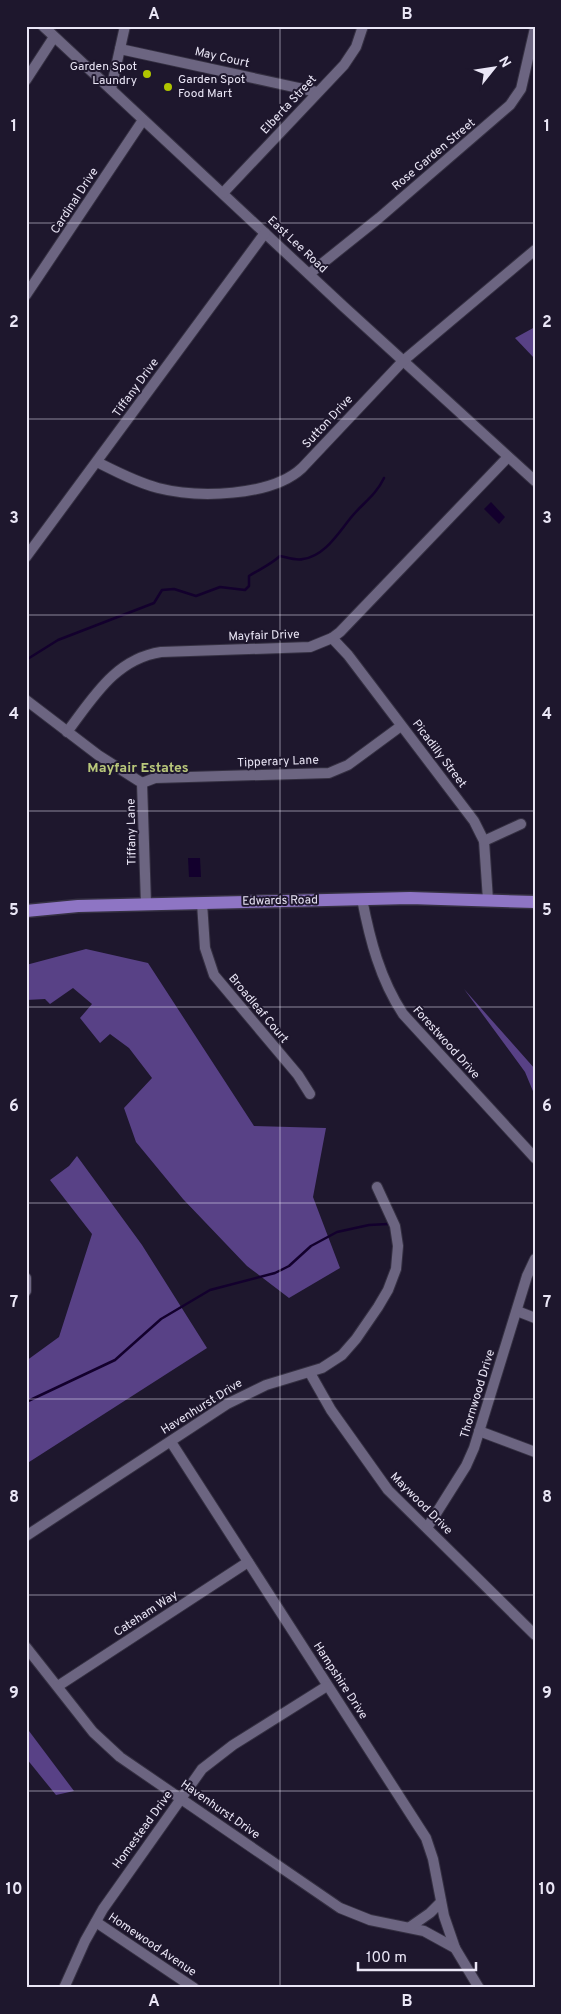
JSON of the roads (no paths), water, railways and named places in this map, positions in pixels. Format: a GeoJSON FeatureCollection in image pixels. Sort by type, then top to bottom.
{"type":"FeatureCollection","features":[{"type":"Feature","properties":{"kind":"main road","name":"Edwards Road"},"geometry":{"type":"LineString","coordinates":[[26,911],[78,906],[410,898],[535,902]]}},
{"type":"Feature","properties":{"kind":"street","name":"East Lee Road"},"geometry":{"type":"LineString","coordinates":[[43,26],[403,361],[535,481]]}},
{"type":"Feature","properties":{"kind":"street"},"geometry":{"type":"LineString","coordinates":[[111,90],[125,26]]}},
{"type":"Feature","properties":{"kind":"street","name":"Elberta Street"},"geometry":{"type":"LineString","coordinates":[[223,193],[351,55],[363,26]]}},
{"type":"Feature","properties":{"kind":"street","name":"Rose Garden Street"},"geometry":{"type":"LineString","coordinates":[[309,274],[379,218],[510,105],[521,89],[535,28]]}},
{"type":"Feature","properties":{"kind":"street"},"geometry":{"type":"LineString","coordinates":[[26,80],[54,37]]}},
{"type":"Feature","properties":{"kind":"street","name":"May Court"},"geometry":{"type":"LineString","coordinates":[[120,49],[317,92]]}},
{"type":"Feature","properties":{"kind":"street","name":"Cardinal Drive"},"geometry":{"type":"LineString","coordinates":[[26,295],[143,120]]}},
{"type":"Feature","properties":{"kind":"street","name":"Tiffany Drive"},"geometry":{"type":"LineString","coordinates":[[26,557],[266,233]]}},
{"type":"Feature","properties":{"kind":"street","name":"Sutton Drive"},"geometry":{"type":"LineString","coordinates":[[98,462],[140,482],[180,492],[236,492],[280,482],[293,476],[403,361],[535,250]]}},
{"type":"Feature","properties":{"kind":"street","name":"Mayfair Drive"},"geometry":{"type":"LineString","coordinates":[[67,732],[94,695],[110,678],[126,664],[145,655],[161,652],[310,647],[332,638],[340,632],[508,457]]}},
{"type":"Feature","properties":{"kind":"street","name":"Picadilly Street"},"geometry":{"type":"LineString","coordinates":[[332,638],[348,655],[474,822],[484,841],[488,900]]}},
{"type":"Feature","properties":{"kind":"street","name":"Tiffany Lane"},"geometry":{"type":"LineString","coordinates":[[26,700],[67,732],[142,783],[146,904]]}},
{"type":"Feature","properties":{"kind":"street","name":"Tipperary Lane"},"geometry":{"type":"LineString","coordinates":[[142,783],[155,778],[329,772],[348,765],[402,726]]}},
{"type":"Feature","properties":{"kind":"street"},"geometry":{"type":"LineString","coordinates":[[484,841],[521,824]]}},
{"type":"Feature","properties":{"kind":"street","name":"Forestwood Drive"},"geometry":{"type":"LineString","coordinates":[[362,899],[368,933],[377,961],[390,993],[403,1014],[535,1158]]}},
{"type":"Feature","properties":{"kind":"street","name":"Broadleaf Court"},"geometry":{"type":"LineString","coordinates":[[202,903],[205,948],[214,975],[298,1075],[310,1094]]}},
{"type":"Feature","properties":{"kind":"street","name":"Havenhurst Drive"},"geometry":{"type":"LineString","coordinates":[[26,1536],[246,1394],[266,1385],[310,1373],[331,1363],[350,1347],[378,1307],[393,1279],[397,1258],[397,1234],[393,1219],[377,1186]]}},
{"type":"Feature","properties":{"kind":"street","name":"Thornwood Drive"},"geometry":{"type":"LineString","coordinates":[[427,1528],[466,1466],[480,1431],[527,1276],[535,1259]]}},
{"type":"Feature","properties":{"kind":"street"},"geometry":{"type":"LineString","coordinates":[[26,1278],[26,1291]]}},
{"type":"Feature","properties":{"kind":"street"},"geometry":{"type":"LineString","coordinates":[[517,1312],[535,1318]]}},
{"type":"Feature","properties":{"kind":"street","name":"Maywood Drive"},"geometry":{"type":"LineString","coordinates":[[310,1373],[331,1410],[377,1476],[397,1500],[535,1635]]}},
{"type":"Feature","properties":{"kind":"street"},"geometry":{"type":"LineString","coordinates":[[480,1431],[535,1452]]}},
{"type":"Feature","properties":{"kind":"street","name":"Hampshire Drive"},"geometry":{"type":"LineString","coordinates":[[171,1442],[426,1838],[433,1859],[441,1902],[455,1948]]}},
{"type":"Feature","properties":{"kind":"street","name":"Cateham Way"},"geometry":{"type":"LineString","coordinates":[[58,1686],[248,1562]]}},
{"type":"Feature","properties":{"kind":"street","name":"Havenhurst Drive"},"geometry":{"type":"LineString","coordinates":[[26,1646],[105,1745],[181,1799],[340,1908],[370,1920],[424,1931],[455,1948]]}},
{"type":"Feature","properties":{"kind":"street","name":"Homestead Drive"},"geometry":{"type":"LineString","coordinates":[[64,1988],[85,1941],[117,1888],[208,1764],[233,1745],[327,1686]]}},
{"type":"Feature","properties":{"kind":"street"},"geometry":{"type":"LineString","coordinates":[[410,1927],[430,1913],[441,1902]]}},
{"type":"Feature","properties":{"kind":"street","name":"Homewood Avenue"},"geometry":{"type":"LineString","coordinates":[[96,1922],[194,1988]]}},
{"type":"Feature","properties":{"kind":"street"},"geometry":{"type":"LineString","coordinates":[[455,1948],[479,1988]]}},
{"type":"Feature","properties":{"kind":"waterway"},"geometry":{"type":"LineString","coordinates":[[26,660],[58,640],[154,603],[162,590],[174,589],[196,596],[220,587],[245,590],[249,586],[249,576],[280,556],[300,559],[317,554],[335,538],[384,478]]}},
{"type":"Feature","properties":{"kind":"waterway"},"geometry":{"type":"LineString","coordinates":[[26,1402],[115,1360],[161,1319],[210,1290],[275,1273],[289,1266],[311,1246],[337,1232],[369,1225],[388,1224]]}},
{"type":"Feature","properties":{"kind":"place","name":"Garden Spot Laundry"},"geometry":{"type":"Point","coordinates":[147,74]}},
{"type":"Feature","properties":{"kind":"place","name":"Garden Spot Food Mart"},"geometry":{"type":"Point","coordinates":[168,87]}},
{"type":"Feature","properties":{"kind":"district","name":"Mayfair Estates"},"geometry":{"type":"Point","coordinates":[138,768]}}]}
